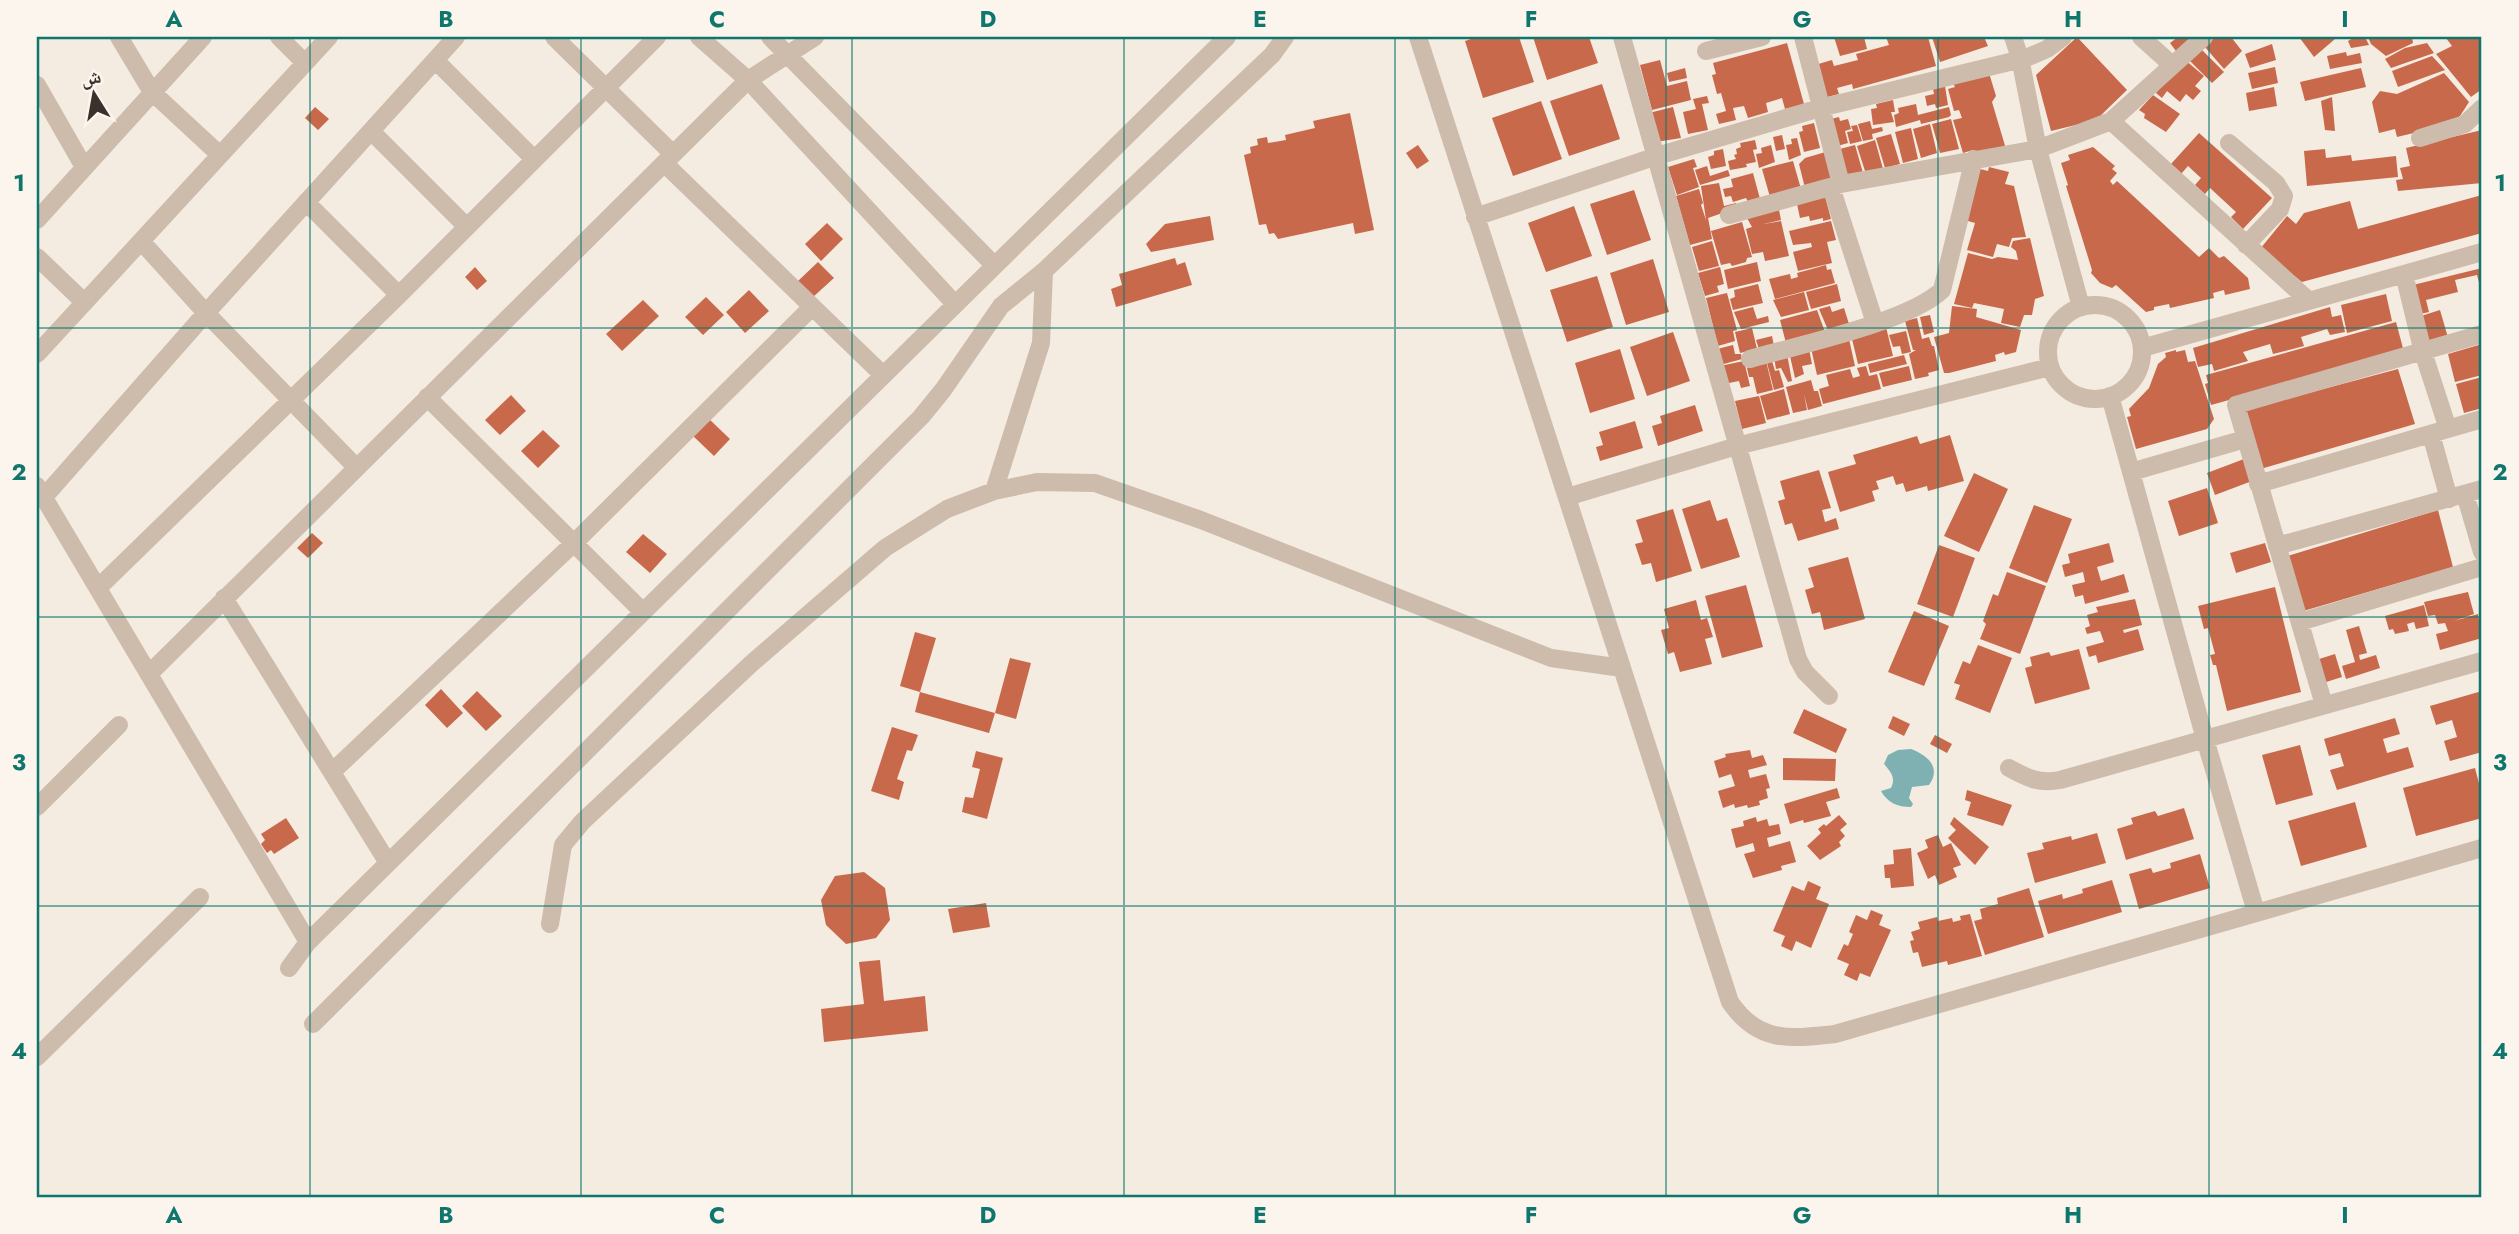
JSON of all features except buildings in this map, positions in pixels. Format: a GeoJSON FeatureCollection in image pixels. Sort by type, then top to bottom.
{"type":"FeatureCollection","features":[{"type":"Feature","properties":{"kind":"street"},"geometry":{"type":"LineString","coordinates":[[119,37],[152,92],[220,155]]}},
{"type":"Feature","properties":{"kind":"street"},"geometry":{"type":"LineString","coordinates":[[37,220],[203,37]]}},
{"type":"Feature","properties":{"kind":"street"},"geometry":{"type":"LineString","coordinates":[[279,37],[305,63]]}},
{"type":"Feature","properties":{"kind":"street"},"geometry":{"type":"LineString","coordinates":[[37,354],[329,37]]}},
{"type":"Feature","properties":{"kind":"street"},"geometry":{"type":"LineString","coordinates":[[308,942],[40,491],[206,313],[456,37]]}},
{"type":"Feature","properties":{"kind":"street"},"geometry":{"type":"LineString","coordinates":[[554,37],[812,307],[882,374]]}},
{"type":"Feature","properties":{"kind":"street"},"geometry":{"type":"LineString","coordinates":[[98,588],[399,295],[657,37]]}},
{"type":"Feature","properties":{"kind":"street"},"geometry":{"type":"LineString","coordinates":[[699,37],[748,80],[954,303]]}},
{"type":"Feature","properties":{"kind":"street"},"geometry":{"type":"LineString","coordinates":[[770,37],[994,265]]}},
{"type":"Feature","properties":{"kind":"street"},"geometry":{"type":"LineString","coordinates":[[149,674],[748,80],[815,37]]}},
{"type":"Feature","properties":{"kind":"street"},"geometry":{"type":"LineString","coordinates":[[289,968],[308,942],[1227,37]]}},
{"type":"Feature","properties":{"kind":"street"},"geometry":{"type":"LineString","coordinates":[[313,1024],[921,417],[1001,306],[1044,271],[1272,55],[1285,37]]}},
{"type":"Feature","properties":{"kind":"street"},"geometry":{"type":"LineString","coordinates":[[1418,37],[1730,1002],[1741,1019],[1773,1035],[1798,1038],[1835,1034],[2482,848]]}},
{"type":"Feature","properties":{"kind":"street"},"geometry":{"type":"LineString","coordinates":[[1622,37],[1798,659],[1805,672],[1829,696]]}},
{"type":"Feature","properties":{"kind":"street"},"geometry":{"type":"LineString","coordinates":[[1706,51],[1762,37]]}},
{"type":"Feature","properties":{"kind":"street"},"geometry":{"type":"LineString","coordinates":[[1803,37],[1836,185],[1875,323]]}},
{"type":"Feature","properties":{"kind":"street"},"geometry":{"type":"LineString","coordinates":[[2013,37],[2021,58],[2038,149],[2081,307]]}},
{"type":"Feature","properties":{"kind":"street"},"geometry":{"type":"LineString","coordinates":[[1475,217],[1657,156],[1820,108],[2021,58],[2047,49],[2063,37]]}},
{"type":"Feature","properties":{"kind":"street"},"geometry":{"type":"LineString","coordinates":[[2141,37],[2172,65]]}},
{"type":"Feature","properties":{"kind":"street"},"geometry":{"type":"LineString","coordinates":[[1729,215],[1836,185],[2038,149],[2111,121],[2204,37]]}},
{"type":"Feature","properties":{"kind":"street"},"geometry":{"type":"LineString","coordinates":[[435,60],[534,159]]}},
{"type":"Feature","properties":{"kind":"street"},"geometry":{"type":"LineString","coordinates":[[37,85],[84,167]]}},
{"type":"Feature","properties":{"kind":"street"},"geometry":{"type":"LineString","coordinates":[[2420,138],[2465,124],[2482,108]]}},
{"type":"Feature","properties":{"kind":"street"},"geometry":{"type":"LineString","coordinates":[[2111,121],[2309,301]]}},
{"type":"Feature","properties":{"kind":"street"},"geometry":{"type":"LineString","coordinates":[[371,131],[467,227]]}},
{"type":"Feature","properties":{"kind":"street"},"geometry":{"type":"LineString","coordinates":[[2229,143],[2276,183],[2284,196],[2280,209],[2246,245]]}},
{"type":"Feature","properties":{"kind":"street"},"geometry":{"type":"LineString","coordinates":[[1750,359],[1875,323],[1923,304],[1942,290],[1974,159]]}},
{"type":"Feature","properties":{"kind":"street"},"geometry":{"type":"LineString","coordinates":[[306,202],[399,295]]}},
{"type":"Feature","properties":{"kind":"street"},"geometry":{"type":"LineString","coordinates":[[141,241],[206,313],[356,467]]}},
{"type":"Feature","properties":{"kind":"street"},"geometry":{"type":"LineString","coordinates":[[2142,348],[2482,252]]}},
{"type":"Feature","properties":{"kind":"street"},"geometry":{"type":"LineString","coordinates":[[37,257],[84,302]]}},
{"type":"Feature","properties":{"kind":"street"},"geometry":{"type":"LineString","coordinates":[[994,491],[1041,343],[1044,271]]}},
{"type":"Feature","properties":{"kind":"street"},"geometry":{"type":"LineString","coordinates":[[2404,274],[2423,352],[2448,429]]}},
{"type":"Feature","properties":{"kind":"street"},"geometry":{"type":"LineString","coordinates":[[2104,305],[2119,311],[2135,326],[2142,348],[2141,362],[2134,378],[2110,397],[2093,399],[2074,394],[2058,382],[2050,367],[2048,349],[2053,330],[2064,316],[2081,307],[2104,305]]}},
{"type":"Feature","properties":{"kind":"street"},"geometry":{"type":"LineString","coordinates":[[332,772],[574,543],[812,307]]}},
{"type":"Feature","properties":{"kind":"street"},"geometry":{"type":"LineString","coordinates":[[2324,705],[2236,405],[2482,334]]}},
{"type":"Feature","properties":{"kind":"street"},"geometry":{"type":"LineString","coordinates":[[1567,497],[1737,446],[2050,367]]}},
{"type":"Feature","properties":{"kind":"street"},"geometry":{"type":"LineString","coordinates":[[427,397],[643,611]]}},
{"type":"Feature","properties":{"kind":"street"},"geometry":{"type":"LineString","coordinates":[[2110,397],[2256,912]]}},
{"type":"Feature","properties":{"kind":"street"},"geometry":{"type":"LineString","coordinates":[[2258,484],[2482,419]]}},
{"type":"Feature","properties":{"kind":"street"},"geometry":{"type":"LineString","coordinates":[[2431,434],[2465,494],[2482,552]]}},
{"type":"Feature","properties":{"kind":"street"},"geometry":{"type":"LineString","coordinates":[[2131,472],[2245,439]]}},
{"type":"Feature","properties":{"kind":"street"},"geometry":{"type":"LineString","coordinates":[[550,924],[563,845],[582,822],[752,663],[885,548],[947,509],[994,491],[1037,482],[1095,483],[1201,520],[1551,658],[1622,668]]}},
{"type":"Feature","properties":{"kind":"street"},"geometry":{"type":"LineString","coordinates":[[2277,546],[2465,494]]}},
{"type":"Feature","properties":{"kind":"street"},"geometry":{"type":"LineString","coordinates":[[2300,622],[2482,567]]}},
{"type":"Feature","properties":{"kind":"street"},"geometry":{"type":"LineString","coordinates":[[224,598],[388,863]]}},
{"type":"Feature","properties":{"kind":"street"},"geometry":{"type":"LineString","coordinates":[[2009,768],[2045,783],[2482,661]]}},
{"type":"Feature","properties":{"kind":"street"},"geometry":{"type":"LineString","coordinates":[[37,807],[119,725]]}},
{"type":"Feature","properties":{"kind":"street"},"geometry":{"type":"LineString","coordinates":[[37,1057],[200,897]]}},
{"type":"Feature","properties":{"kind":"water"},"geometry":{"type":"Polygon","coordinates":[[[1911,749],[1931,762],[1934,773],[1929,785],[1912,787],[1909,798],[1913,804],[1906,807],[1890,801],[1881,791],[1891,788],[1893,781],[1884,764],[1888,755],[1898,750],[1911,749]]]}}]}
